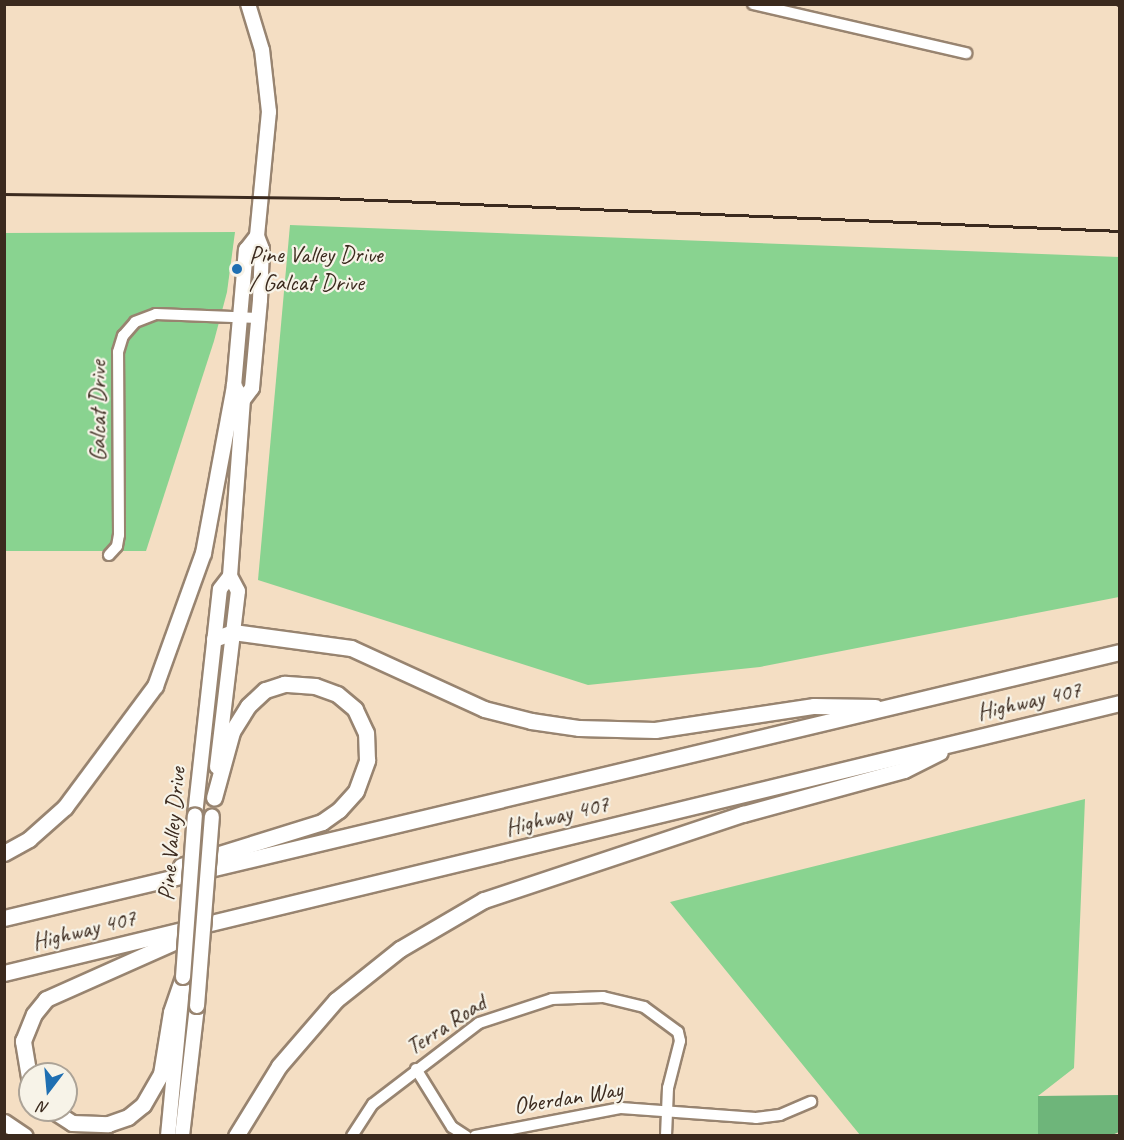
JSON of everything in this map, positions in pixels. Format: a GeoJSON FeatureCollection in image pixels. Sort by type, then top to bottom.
{"type":"FeatureCollection","features":[{"type":"Feature","properties":{"kind":"highway"},"geometry":{"type":"LineString","coordinates":[[4,853],[29,839],[65,807],[155,686],[204,553],[234,386]]}},
{"type":"Feature","properties":{"kind":"highway"},"geometry":{"type":"LineString","coordinates":[[214,639],[233,632],[351,648],[484,709],[531,722],[579,728],[655,730],[814,706],[899,707]]}},
{"type":"Feature","properties":{"kind":"highway","name":"Highway 407"},"geometry":{"type":"LineString","coordinates":[[4,918],[899,707],[1119,652]]}},
{"type":"Feature","properties":{"kind":"highway"},"geometry":{"type":"LineString","coordinates":[[112,892],[195,861],[322,822],[339,810],[356,791],[367,760],[366,733],[355,709],[337,694],[315,686],[284,684],[265,690],[248,706],[232,732],[214,798]]}},
{"type":"Feature","properties":{"kind":"highway","name":"Highway 407"},"geometry":{"type":"LineString","coordinates":[[4,973],[1119,703]]}},
{"type":"Feature","properties":{"kind":"highway"},"geometry":{"type":"LineString","coordinates":[[236,1136],[279,1066],[336,1000],[400,949],[475,905],[641,845],[904,770],[964,740]]}},
{"type":"Feature","properties":{"kind":"highway"},"geometry":{"type":"LineString","coordinates":[[26,1062],[23,1041],[34,1014],[46,999],[224,920]]}},
{"type":"Feature","properties":{"kind":"highway"},"geometry":{"type":"LineString","coordinates":[[70,1122],[99,1125],[128,1117],[143,1105],[161,1074],[183,977]]}},
{"type":"Feature","properties":{"kind":"highway"},"geometry":{"type":"LineString","coordinates":[[4,1122],[25,1136]]}},
{"type":"Feature","properties":{"kind":"main road","name":"Pine Valley Drive"},"geometry":{"type":"LineString","coordinates":[[182,1136],[197,1006],[214,798],[238,591],[230,576],[243,400],[252,388],[258,318],[262,249],[257,236],[269,112],[262,50],[248,4]]}},
{"type":"Feature","properties":{"kind":"main road","name":"Pine Valley Drive"},"geometry":{"type":"LineString","coordinates":[[234,386],[246,250],[257,236]]}},
{"type":"Feature","properties":{"kind":"main road"},"geometry":{"type":"LineString","coordinates":[[234,386],[243,400]]}},
{"type":"Feature","properties":{"kind":"main road","name":"Pine Valley Drive"},"geometry":{"type":"LineString","coordinates":[[183,977],[195,815],[214,639],[220,588],[230,576]]}},
{"type":"Feature","properties":{"kind":"main road"},"geometry":{"type":"LineString","coordinates":[[168,1136],[178,1003]]}},
{"type":"Feature","properties":{"kind":"street"},"geometry":{"type":"LineString","coordinates":[[753,4],[966,53]]}},
{"type":"Feature","properties":{"kind":"street","name":"Galcat Drive"},"geometry":{"type":"LineString","coordinates":[[109,555],[117,546],[118,535],[118,352],[123,336],[135,322],[150,315],[258,318]]}},
{"type":"Feature","properties":{"kind":"street","name":"Terra Road"},"geometry":{"type":"LineString","coordinates":[[352,1136],[374,1104],[416,1069],[479,1023],[505,1012],[552,999],[603,997],[644,1007],[678,1032],[680,1041],[668,1088],[668,1111]]}},
{"type":"Feature","properties":{"kind":"street"},"geometry":{"type":"LineString","coordinates":[[416,1069],[452,1126],[466,1136]]}},
{"type":"Feature","properties":{"kind":"street","name":"Oberdan Way"},"geometry":{"type":"LineString","coordinates":[[475,1136],[621,1108],[756,1118],[780,1114],[811,1102]]}},
{"type":"Feature","properties":{"kind":"street"},"geometry":{"type":"LineString","coordinates":[[666,1136],[668,1111]]}},
{"type":"Feature","properties":{"kind":"green space"},"geometry":{"type":"Polygon","coordinates":[[[290,225],[1119,257],[1119,597],[760,667],[588,685],[258,580],[290,225]]]}},
{"type":"Feature","properties":{"kind":"green space"},"geometry":{"type":"Polygon","coordinates":[[[235,232],[227,292],[214,341],[146,551],[5,551],[4,233],[235,232]]]}},
{"type":"Feature","properties":{"kind":"green space"},"geometry":{"type":"Polygon","coordinates":[[[1085,799],[1074,1068],[1038,1096],[1038,1135],[860,1135],[670,902],[1085,799]]]}},
{"type":"Feature","properties":{"kind":"green space"},"geometry":{"type":"Polygon","coordinates":[[[1119,1095],[1119,1132],[1110,1136],[1038,1135],[1038,1096],[1119,1095]]]}},
{"type":"Feature","properties":{"kind":"railway"},"geometry":{"type":"LineString","coordinates":[[1116,4],[1120,6]]}},
{"type":"Feature","properties":{"kind":"railway"},"geometry":{"type":"LineString","coordinates":[[4,194],[327,198],[1120,231]]}},
{"type":"Feature","properties":{"kind":"place","name":"Pine Valley Drive / Galcat Drive"},"geometry":{"type":"Point","coordinates":[237,269]}}]}
